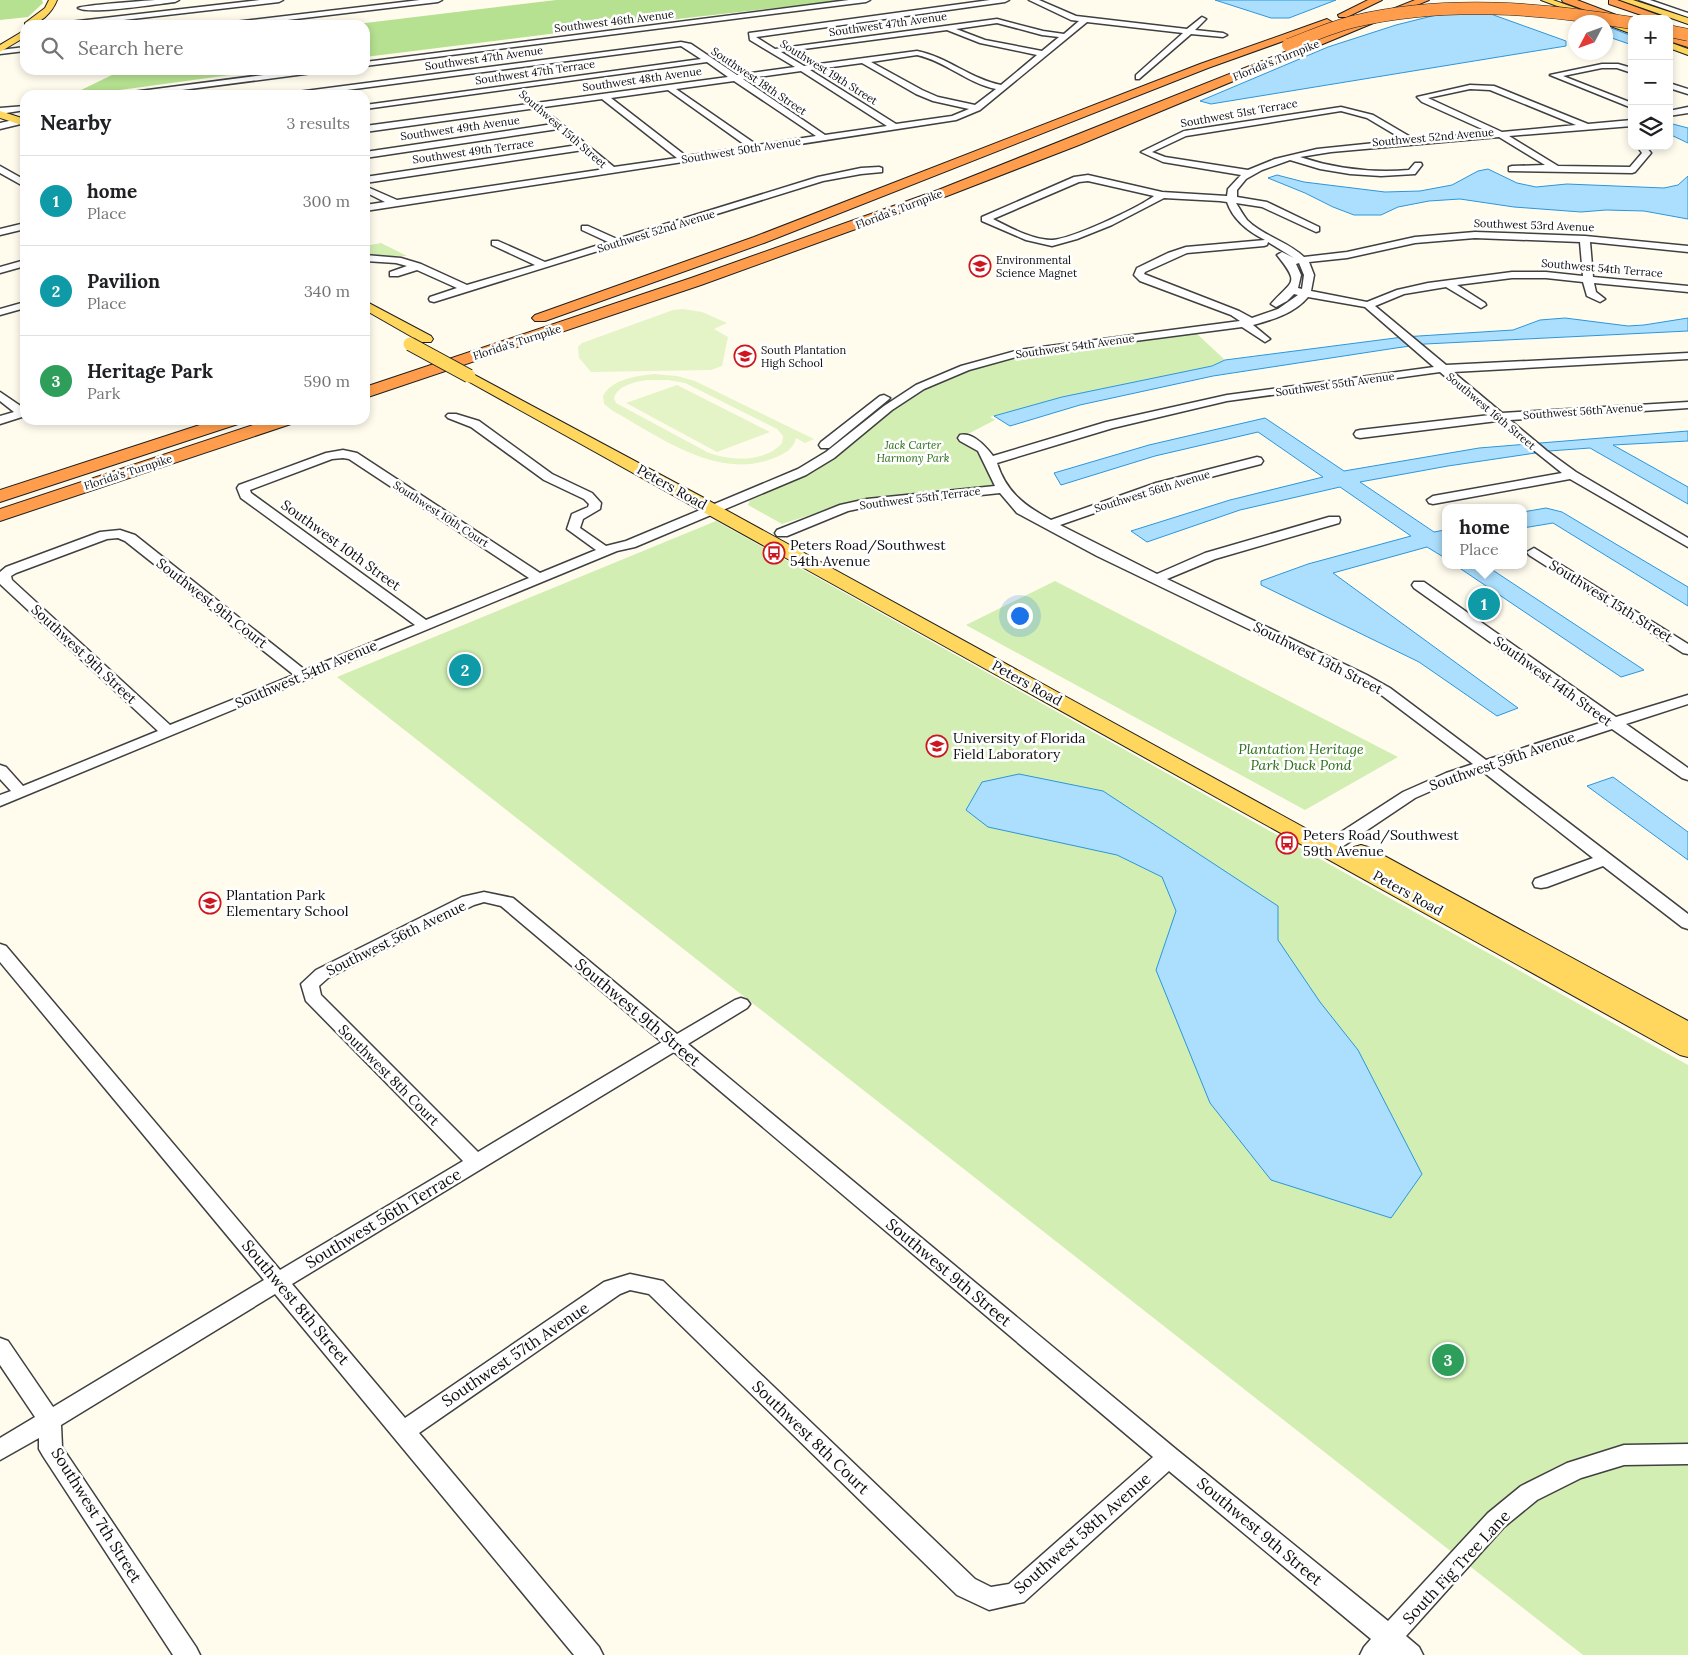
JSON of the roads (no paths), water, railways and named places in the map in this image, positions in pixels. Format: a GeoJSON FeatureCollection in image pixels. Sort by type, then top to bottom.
{"type":"FeatureCollection","features":[{"type":"Feature","properties":{"kind":"highway","name":"Florida's Turnpike"},"geometry":{"type":"LineString","coordinates":[[370,391],[646,299],[873,219],[1023,162],[1424,0]]}},
{"type":"Feature","properties":{"kind":"highway"},"geometry":{"type":"LineString","coordinates":[[1551,0],[1590,15]]}},
{"type":"Feature","properties":{"kind":"highway"},"geometry":{"type":"LineString","coordinates":[[1568,0],[1628,22]]}},
{"type":"Feature","properties":{"kind":"highway"},"geometry":{"type":"LineString","coordinates":[[1587,0],[1628,15]]}},
{"type":"Feature","properties":{"kind":"highway"},"geometry":{"type":"LineString","coordinates":[[1597,0],[1636,15]]}},
{"type":"Feature","properties":{"kind":"highway"},"geometry":{"type":"LineString","coordinates":[[1607,0],[1652,15]]}},
{"type":"Feature","properties":{"kind":"highway","name":"Florida's Turnpike"},"geometry":{"type":"LineString","coordinates":[[1288,45],[1164,91],[805,231],[566,314],[523,325],[759,240],[1204,66],[1380,2]]}},
{"type":"Feature","properties":{"kind":"highway"},"geometry":{"type":"LineString","coordinates":[[873,219],[897,204],[1288,45],[1332,28],[1362,20],[1434,10],[1527,10],[1628,22]]}},
{"type":"Feature","properties":{"kind":"highway"},"geometry":{"type":"LineString","coordinates":[[1673,22],[1688,27]]}},
{"type":"Feature","properties":{"kind":"highway"},"geometry":{"type":"LineString","coordinates":[[1673,28],[1688,35]]}},
{"type":"Feature","properties":{"kind":"highway"},"geometry":{"type":"LineString","coordinates":[[1673,31],[1688,35]]}},
{"type":"Feature","properties":{"kind":"highway"},"geometry":{"type":"LineString","coordinates":[[1673,38],[1688,44]]}},
{"type":"Feature","properties":{"kind":"highway","name":"Florida's Turnpike"},"geometry":{"type":"LineString","coordinates":[[382,371],[496,334]]}},
{"type":"Feature","properties":{"kind":"highway","name":"Florida's Turnpike"},"geometry":{"type":"LineString","coordinates":[[0,496],[217,425]]}},
{"type":"Feature","properties":{"kind":"highway","name":"Florida's Turnpike"},"geometry":{"type":"LineString","coordinates":[[0,515],[270,425]]}},
{"type":"Feature","properties":{"kind":"main road"},"geometry":{"type":"LineString","coordinates":[[35,20],[49,9],[53,0]]}},
{"type":"Feature","properties":{"kind":"main road"},"geometry":{"type":"LineString","coordinates":[[44,20],[51,15],[62,0]]}},
{"type":"Feature","properties":{"kind":"main road"},"geometry":{"type":"LineString","coordinates":[[1545,0],[1588,15]]}},
{"type":"Feature","properties":{"kind":"main road"},"geometry":{"type":"LineString","coordinates":[[1624,0],[1688,21]]}},
{"type":"Feature","properties":{"kind":"main road"},"geometry":{"type":"LineString","coordinates":[[1613,24],[1628,30]]}},
{"type":"Feature","properties":{"kind":"main road"},"geometry":{"type":"LineString","coordinates":[[0,43],[20,30]]}},
{"type":"Feature","properties":{"kind":"main road"},"geometry":{"type":"LineString","coordinates":[[0,50],[20,36]]}},
{"type":"Feature","properties":{"kind":"main road"},"geometry":{"type":"LineString","coordinates":[[1673,46],[1688,52]]}},
{"type":"Feature","properties":{"kind":"main road"},"geometry":{"type":"LineString","coordinates":[[2,110],[20,120]]}},
{"type":"Feature","properties":{"kind":"main road","name":"Peters Road"},"geometry":{"type":"LineString","coordinates":[[370,308],[716,504],[1334,844],[1688,1030]]}},
{"type":"Feature","properties":{"kind":"main road","name":"Peters Road"},"geometry":{"type":"LineString","coordinates":[[370,321],[468,376],[716,504],[782,533],[893,598],[1334,844],[1688,1049]]}},
{"type":"Feature","properties":{"kind":"street"},"geometry":{"type":"LineString","coordinates":[[82,8],[101,8],[175,0]]}},
{"type":"Feature","properties":{"kind":"street"},"geometry":{"type":"LineString","coordinates":[[105,20],[279,0]]}},
{"type":"Feature","properties":{"kind":"street"},"geometry":{"type":"LineString","coordinates":[[268,20],[438,0]]}},
{"type":"Feature","properties":{"kind":"street","name":"Southwest 46th Avenue"},"geometry":{"type":"LineString","coordinates":[[370,63],[866,0]]}},
{"type":"Feature","properties":{"kind":"street","name":"Southwest 19th Street"},"geometry":{"type":"LineString","coordinates":[[895,127],[753,38],[752,35],[1005,0]]}},
{"type":"Feature","properties":{"kind":"street"},"geometry":{"type":"LineString","coordinates":[[1033,0],[1068,16],[1085,20],[1223,35]]}},
{"type":"Feature","properties":{"kind":"street"},"geometry":{"type":"LineString","coordinates":[[1643,0],[1688,15]]}},
{"type":"Feature","properties":{"kind":"street"},"geometry":{"type":"LineString","coordinates":[[1139,77],[1202,19]]}},
{"type":"Feature","properties":{"kind":"street","name":"Southwest 50th Avenue"},"geometry":{"type":"LineString","coordinates":[[370,207],[953,118],[977,108],[1085,20]]}},
{"type":"Feature","properties":{"kind":"street","name":"Southwest 47th Avenue"},"geometry":{"type":"LineString","coordinates":[[774,51],[988,22],[1004,22],[1026,29],[1065,36]]}},
{"type":"Feature","properties":{"kind":"street"},"geometry":{"type":"LineString","coordinates":[[949,28],[978,40],[1043,54]]}},
{"type":"Feature","properties":{"kind":"street","name":"Southwest 47th Avenue"},"geometry":{"type":"LineString","coordinates":[[327,90],[681,44]]}},
{"type":"Feature","properties":{"kind":"street","name":"Southwest 18th Street"},"geometry":{"type":"LineString","coordinates":[[681,44],[688,46],[824,138]]}},
{"type":"Feature","properties":{"kind":"street"},"geometry":{"type":"LineString","coordinates":[[506,46],[527,63]]}},
{"type":"Feature","properties":{"kind":"street"},"geometry":{"type":"LineString","coordinates":[[0,50],[20,49]]}},
{"type":"Feature","properties":{"kind":"street","name":"Southwest 48th Avenue"},"geometry":{"type":"LineString","coordinates":[[370,129],[801,68],[923,54],[931,56],[984,84],[1002,87]]}},
{"type":"Feature","properties":{"kind":"street","name":"Southwest 47th Terrace"},"geometry":{"type":"LineString","coordinates":[[370,106],[708,60]]}},
{"type":"Feature","properties":{"kind":"street"},"geometry":{"type":"LineString","coordinates":[[863,60],[927,96],[977,108]]}},
{"type":"Feature","properties":{"kind":"street"},"geometry":{"type":"LineString","coordinates":[[1554,75],[1610,65],[1628,70]]}},
{"type":"Feature","properties":{"kind":"street","name":"Southwest 15th Street"},"geometry":{"type":"LineString","coordinates":[[492,68],[612,170]]}},
{"type":"Feature","properties":{"kind":"street"},"geometry":{"type":"LineString","coordinates":[[164,90],[281,75]]}},
{"type":"Feature","properties":{"kind":"street"},"geometry":{"type":"LineString","coordinates":[[1554,75],[1629,105]]}},
{"type":"Feature","properties":{"kind":"street"},"geometry":{"type":"LineString","coordinates":[[1673,86],[1688,92]]}},
{"type":"Feature","properties":{"kind":"street"},"geometry":{"type":"LineString","coordinates":[[669,87],[755,148]]}},
{"type":"Feature","properties":{"kind":"street"},"geometry":{"type":"LineString","coordinates":[[1555,168],[1490,128],[1424,100],[1422,97],[1479,87],[1491,88],[1586,126]]}},
{"type":"Feature","properties":{"kind":"street"},"geometry":{"type":"LineString","coordinates":[[604,96],[684,159]]}},
{"type":"Feature","properties":{"kind":"street"},"geometry":{"type":"LineString","coordinates":[[2,110],[20,108]]}},
{"type":"Feature","properties":{"kind":"street","name":"Southwest 51st Terrace"},"geometry":{"type":"LineString","coordinates":[[1244,172],[1163,159],[1145,152],[1147,149],[1184,134],[1342,109],[1366,115],[1390,127],[1410,141]]}},
{"type":"Feature","properties":{"kind":"street"},"geometry":{"type":"LineString","coordinates":[[1684,110],[1678,115],[1687,120]]}},
{"type":"Feature","properties":{"kind":"street"},"geometry":{"type":"LineString","coordinates":[[1673,117],[1687,120]]}},
{"type":"Feature","properties":{"kind":"street","name":"Southwest 52nd Avenue"},"geometry":{"type":"LineString","coordinates":[[1586,126],[1628,120]]}},
{"type":"Feature","properties":{"kind":"street"},"geometry":{"type":"LineString","coordinates":[[0,126],[20,121]]}},
{"type":"Feature","properties":{"kind":"street","name":"Southwest 52nd Avenue"},"geometry":{"type":"LineString","coordinates":[[1244,172],[1285,155],[1331,149],[1628,123]]}},
{"type":"Feature","properties":{"kind":"street","name":"Southwest 49th Avenue"},"geometry":{"type":"LineString","coordinates":[[370,154],[560,126]]}},
{"type":"Feature","properties":{"kind":"street","name":"Southwest 49th Terrace"},"geometry":{"type":"LineString","coordinates":[[370,179],[585,148]]}},
{"type":"Feature","properties":{"kind":"street"},"geometry":{"type":"LineString","coordinates":[[1512,169],[1632,170],[1647,153],[1644,150]]}},
{"type":"Feature","properties":{"kind":"street"},"geometry":{"type":"LineString","coordinates":[[1285,155],[1315,166],[1380,174],[1412,172],[1418,164]]}},
{"type":"Feature","properties":{"kind":"street"},"geometry":{"type":"LineString","coordinates":[[0,169],[20,181]]}},
{"type":"Feature","properties":{"kind":"street","name":"Southwest 52nd Avenue"},"geometry":{"type":"LineString","coordinates":[[434,300],[830,177],[878,170]]}},
{"type":"Feature","properties":{"kind":"street"},"geometry":{"type":"LineString","coordinates":[[1244,172],[1225,184],[1220,198],[1224,210],[1232,222],[1247,234],[1291,261],[1297,280],[1293,290]]}},
{"type":"Feature","properties":{"kind":"street"},"geometry":{"type":"LineString","coordinates":[[1244,172],[1232,191],[1234,208],[1242,220],[1302,260],[1308,270],[1310,281],[1306,292]]}},
{"type":"Feature","properties":{"kind":"street"},"geometry":{"type":"LineString","coordinates":[[1162,195],[1152,203],[1053,243],[988,222],[986,218],[1077,179],[1088,178],[1162,195],[1220,198],[1264,204],[1316,229]]}},
{"type":"Feature","properties":{"kind":"street"},"geometry":{"type":"LineString","coordinates":[[370,191],[394,203]]}},
{"type":"Feature","properties":{"kind":"street"},"geometry":{"type":"LineString","coordinates":[[673,214],[689,221]]}},
{"type":"Feature","properties":{"kind":"street"},"geometry":{"type":"LineString","coordinates":[[0,232],[20,227]]}},
{"type":"Feature","properties":{"kind":"street"},"geometry":{"type":"LineString","coordinates":[[585,228],[618,243]]}},
{"type":"Feature","properties":{"kind":"street","name":"Southwest 53rd Avenue"},"geometry":{"type":"LineString","coordinates":[[1291,261],[1347,255],[1415,240],[1475,235],[1586,239],[1688,249]]}},
{"type":"Feature","properties":{"kind":"street"},"geometry":{"type":"LineString","coordinates":[[1586,239],[1588,279],[1591,294],[1600,299]]}},
{"type":"Feature","properties":{"kind":"street"},"geometry":{"type":"LineString","coordinates":[[495,243],[544,265]]}},
{"type":"Feature","properties":{"kind":"street"},"geometry":{"type":"LineString","coordinates":[[1264,243],[1186,250],[1141,270],[1139,275],[1144,279],[1247,321],[1265,339]]}},
{"type":"Feature","properties":{"kind":"street"},"geometry":{"type":"LineString","coordinates":[[370,258],[397,260],[417,266],[467,289]]}},
{"type":"Feature","properties":{"kind":"street"},"geometry":{"type":"LineString","coordinates":[[0,270],[20,264]]}},
{"type":"Feature","properties":{"kind":"street"},"geometry":{"type":"LineString","coordinates":[[394,274],[417,266]]}},
{"type":"Feature","properties":{"kind":"street","name":"Southwest 54th Terrace"},"geometry":{"type":"LineString","coordinates":[[1368,305],[1401,292],[1447,283],[1512,275],[1546,275],[1688,289]]}},
{"type":"Feature","properties":{"kind":"street"},"geometry":{"type":"LineString","coordinates":[[1447,283],[1481,305]]}},
{"type":"Feature","properties":{"kind":"street","name":"Southwest 16th Street"},"geometry":{"type":"LineString","coordinates":[[1293,290],[1368,305],[1543,454],[1572,475],[1688,543]]}},
{"type":"Feature","properties":{"kind":"street","name":"Southwest 54th Avenue"},"geometry":{"type":"LineString","coordinates":[[1247,321],[1278,303],[1293,290]]}},
{"type":"Feature","properties":{"kind":"street","name":"Southwest 54th Avenue"},"geometry":{"type":"LineString","coordinates":[[0,801],[609,549],[630,544],[792,467],[820,448],[881,400],[908,383],[958,362],[1010,348],[1040,343],[1247,321],[1289,307],[1306,292]]}},
{"type":"Feature","properties":{"kind":"street"},"geometry":{"type":"LineString","coordinates":[[0,312],[20,306]]}},
{"type":"Feature","properties":{"kind":"street","name":"Southwest 55th Avenue"},"geometry":{"type":"LineString","coordinates":[[990,461],[1110,425],[1227,398],[1441,369],[1688,356]]}},
{"type":"Feature","properties":{"kind":"street"},"geometry":{"type":"LineString","coordinates":[[0,395],[20,409]]}},
{"type":"Feature","properties":{"kind":"street","name":"Southwest 56th Avenue"},"geometry":{"type":"LineString","coordinates":[[1360,434],[1499,417],[1688,405]]}},
{"type":"Feature","properties":{"kind":"street"},"geometry":{"type":"LineString","coordinates":[[0,420],[20,413]]}},
{"type":"Feature","properties":{"kind":"street"},"geometry":{"type":"LineString","coordinates":[[452,416],[475,424],[548,477],[588,496],[595,503],[594,509],[577,517],[573,529],[609,549]]}},
{"type":"Feature","properties":{"kind":"street","name":"Southwest 13th Street"},"geometry":{"type":"LineString","coordinates":[[964,438],[982,449],[990,461],[993,472],[1003,489],[1022,510],[1385,691],[1688,923]]}},
{"type":"Feature","properties":{"kind":"street","name":"Southwest 10th Street"},"geometry":{"type":"LineString","coordinates":[[343,454],[330,456],[243,488],[245,495],[424,625]]}},
{"type":"Feature","properties":{"kind":"street","name":"Southwest 10th Court"},"geometry":{"type":"LineString","coordinates":[[343,454],[353,456],[538,578]]}},
{"type":"Feature","properties":{"kind":"street","name":"Southwest 56th Avenue"},"geometry":{"type":"LineString","coordinates":[[1049,525],[1160,486],[1257,461]]}},
{"type":"Feature","properties":{"kind":"street"},"geometry":{"type":"LineString","coordinates":[[1433,500],[1572,475]]}},
{"type":"Feature","properties":{"kind":"street","name":"Southwest 55th Terrace"},"geometry":{"type":"LineString","coordinates":[[782,533],[844,508],[867,503],[1003,489]]}},
{"type":"Feature","properties":{"kind":"street"},"geometry":{"type":"LineString","coordinates":[[1159,578],[1210,556],[1334,520]]}},
{"type":"Feature","properties":{"kind":"street","name":"Southwest 9th Street"},"geometry":{"type":"LineString","coordinates":[[120,534],[105,535],[10,570],[4,575],[5,581],[168,732]]}},
{"type":"Feature","properties":{"kind":"street","name":"Southwest 9th Court"},"geometry":{"type":"LineString","coordinates":[[120,534],[130,538],[303,675]]}},
{"type":"Feature","properties":{"kind":"street","name":"Southwest 15th Street"},"geometry":{"type":"LineString","coordinates":[[1534,552],[1688,650]]}},
{"type":"Feature","properties":{"kind":"street","name":"Southwest 14th Street"},"geometry":{"type":"LineString","coordinates":[[1419,585],[1613,724],[1688,775]]}},
{"type":"Feature","properties":{"kind":"street","name":"Southwest 59th Avenue"},"geometry":{"type":"LineString","coordinates":[[1334,844],[1409,794],[1452,776],[1688,699]]}},
{"type":"Feature","properties":{"kind":"street"},"geometry":{"type":"LineString","coordinates":[[0,770],[21,792]]}},
{"type":"Feature","properties":{"kind":"street"},"geometry":{"type":"LineString","coordinates":[[1541,883],[1605,859]]}},
{"type":"Feature","properties":{"kind":"street","name":"Southwest 56th Avenue"},"geometry":{"type":"LineString","coordinates":[[310,984],[322,974],[468,902],[484,897]]}},
{"type":"Feature","properties":{"kind":"street","name":"Southwest 9th Street"},"geometry":{"type":"LineString","coordinates":[[484,897],[507,902],[1169,1457],[1381,1646],[1410,1655]]}},
{"type":"Feature","properties":{"kind":"street","name":"Southwest 8th Street"},"geometry":{"type":"LineString","coordinates":[[0,950],[590,1655]]}},
{"type":"Feature","properties":{"kind":"street","name":"Southwest 8th Court"},"geometry":{"type":"LineString","coordinates":[[310,984],[312,997],[476,1162]]}},
{"type":"Feature","properties":{"kind":"street","name":"Southwest 56th Terrace"},"geometry":{"type":"LineString","coordinates":[[0,1450],[741,1004]]}},
{"type":"Feature","properties":{"kind":"street","name":"Southwest 8th Court"},"geometry":{"type":"LineString","coordinates":[[630,1282],[655,1287],[966,1587],[989,1599]]}},
{"type":"Feature","properties":{"kind":"street","name":"Southwest 57th Avenue"},"geometry":{"type":"LineString","coordinates":[[404,1431],[612,1288],[630,1282]]}},
{"type":"Feature","properties":{"kind":"street","name":"Southwest 7th Street"},"geometry":{"type":"LineString","coordinates":[[0,1347],[49,1420],[51,1449],[186,1655]]}},
{"type":"Feature","properties":{"kind":"street","name":"South Fig Tree Lane"},"geometry":{"type":"LineString","coordinates":[[1381,1646],[1496,1520],[1529,1493],[1575,1470],[1624,1455],[1688,1454]]}},
{"type":"Feature","properties":{"kind":"street","name":"Southwest 58th Avenue"},"geometry":{"type":"LineString","coordinates":[[989,1599],[1015,1594],[1169,1457]]}},
{"type":"Feature","properties":{"kind":"water"},"geometry":{"type":"Polygon","coordinates":[[[1215,0],[1336,0],[1289,18],[1271,18],[1215,0]]]}},
{"type":"Feature","properties":{"kind":"water"},"geometry":{"type":"Polygon","coordinates":[[[1468,7],[1566,41],[1566,46],[1211,104],[1200,101],[1328,47],[1396,25],[1468,7]]]}},
{"type":"Feature","properties":{"kind":"water"},"geometry":{"type":"Polygon","coordinates":[[[1613,29],[1628,34],[1628,44],[1613,38],[1613,29]]]}},
{"type":"Feature","properties":{"kind":"water"},"geometry":{"type":"Polygon","coordinates":[[[1673,124],[1688,128],[1688,143],[1673,136],[1673,124]]]}},
{"type":"Feature","properties":{"kind":"water"},"geometry":{"type":"Polygon","coordinates":[[[1488,169],[1517,183],[1536,187],[1567,184],[1664,188],[1678,185],[1688,176],[1688,219],[1644,211],[1606,210],[1581,212],[1514,207],[1460,199],[1429,201],[1398,207],[1381,215],[1354,215],[1268,178],[1277,175],[1304,182],[1385,192],[1420,191],[1452,185],[1478,171],[1488,169]]]}},
{"type":"Feature","properties":{"kind":"water"},"geometry":{"type":"Polygon","coordinates":[[[1565,318],[1628,326],[1688,318],[1688,331],[1425,344],[1213,376],[1080,405],[1010,426],[994,416],[1062,397],[1212,366],[1225,360],[1403,337],[1513,330],[1540,320],[1565,318]]]}},
{"type":"Feature","properties":{"kind":"water"},"geometry":{"type":"Polygon","coordinates":[[[1265,418],[1344,471],[1479,448],[1688,431],[1688,441],[1613,445],[1688,487],[1688,504],[1590,448],[1549,451],[1448,466],[1360,482],[1434,532],[1442,531],[1442,556],[1427,547],[1333,573],[1518,708],[1497,716],[1419,662],[1261,585],[1261,581],[1308,564],[1411,536],[1340,487],[1240,510],[1147,542],[1131,531],[1230,500],[1323,477],[1258,432],[1155,456],[1061,485],[1054,473],[1149,445],[1265,418]]]}},
{"type":"Feature","properties":{"kind":"water"},"geometry":{"type":"Polygon","coordinates":[[[1546,508],[1562,512],[1688,587],[1688,606],[1553,523],[1527,527],[1527,511],[1546,508]]]}},
{"type":"Feature","properties":{"kind":"water"},"geometry":{"type":"Polygon","coordinates":[[[1461,569],[1491,569],[1644,670],[1621,677],[1461,569]]]}},
{"type":"Feature","properties":{"kind":"water"},"geometry":{"type":"Polygon","coordinates":[[[1019,774],[1103,791],[1278,906],[1278,940],[1320,1002],[1358,1050],[1422,1174],[1391,1218],[1271,1180],[1210,1103],[1156,970],[1176,911],[1162,877],[1117,855],[988,827],[966,810],[982,782],[1019,774]]]}},
{"type":"Feature","properties":{"kind":"water"},"geometry":{"type":"Polygon","coordinates":[[[1613,777],[1688,832],[1688,860],[1587,786],[1613,777]]]}},
{"type":"Feature","properties":{"kind":"place","name":"Environmental Science Magnet"},"geometry":{"type":"Point","coordinates":[980,266]}},
{"type":"Feature","properties":{"kind":"place","name":"South Plantation High School"},"geometry":{"type":"Point","coordinates":[745,356]}},
{"type":"Feature","properties":{"kind":"place","name":"Peters Road/Southwest 54th Avenue"},"geometry":{"type":"Point","coordinates":[774,553]}},
{"type":"Feature","properties":{"kind":"place","name":"home"},"geometry":{"type":"Point","coordinates":[1484,604]}},
{"type":"Feature","properties":{"kind":"place","name":"Pavilion"},"geometry":{"type":"Point","coordinates":[465,670]}},
{"type":"Feature","properties":{"kind":"place","name":"University of Florida Field Laboratory"},"geometry":{"type":"Point","coordinates":[937,746]}},
{"type":"Feature","properties":{"kind":"place","name":"Peters Road/Southwest 59th Avenue"},"geometry":{"type":"Point","coordinates":[1287,843]}},
{"type":"Feature","properties":{"kind":"place","name":"Plantation Park Elementary School"},"geometry":{"type":"Point","coordinates":[210,903]}},
{"type":"Feature","properties":{"kind":"place","name":"Heritage Park"},"geometry":{"type":"Point","coordinates":[1448,1360]}},
{"type":"Feature","properties":{"kind":"park label","name":"Jack Carter Harmony Park"},"geometry":{"type":"Point","coordinates":[913,451]}},
{"type":"Feature","properties":{"kind":"park label","name":"Plantation Heritage Park Duck Pond"},"geometry":{"type":"Point","coordinates":[1301,758]}}]}
